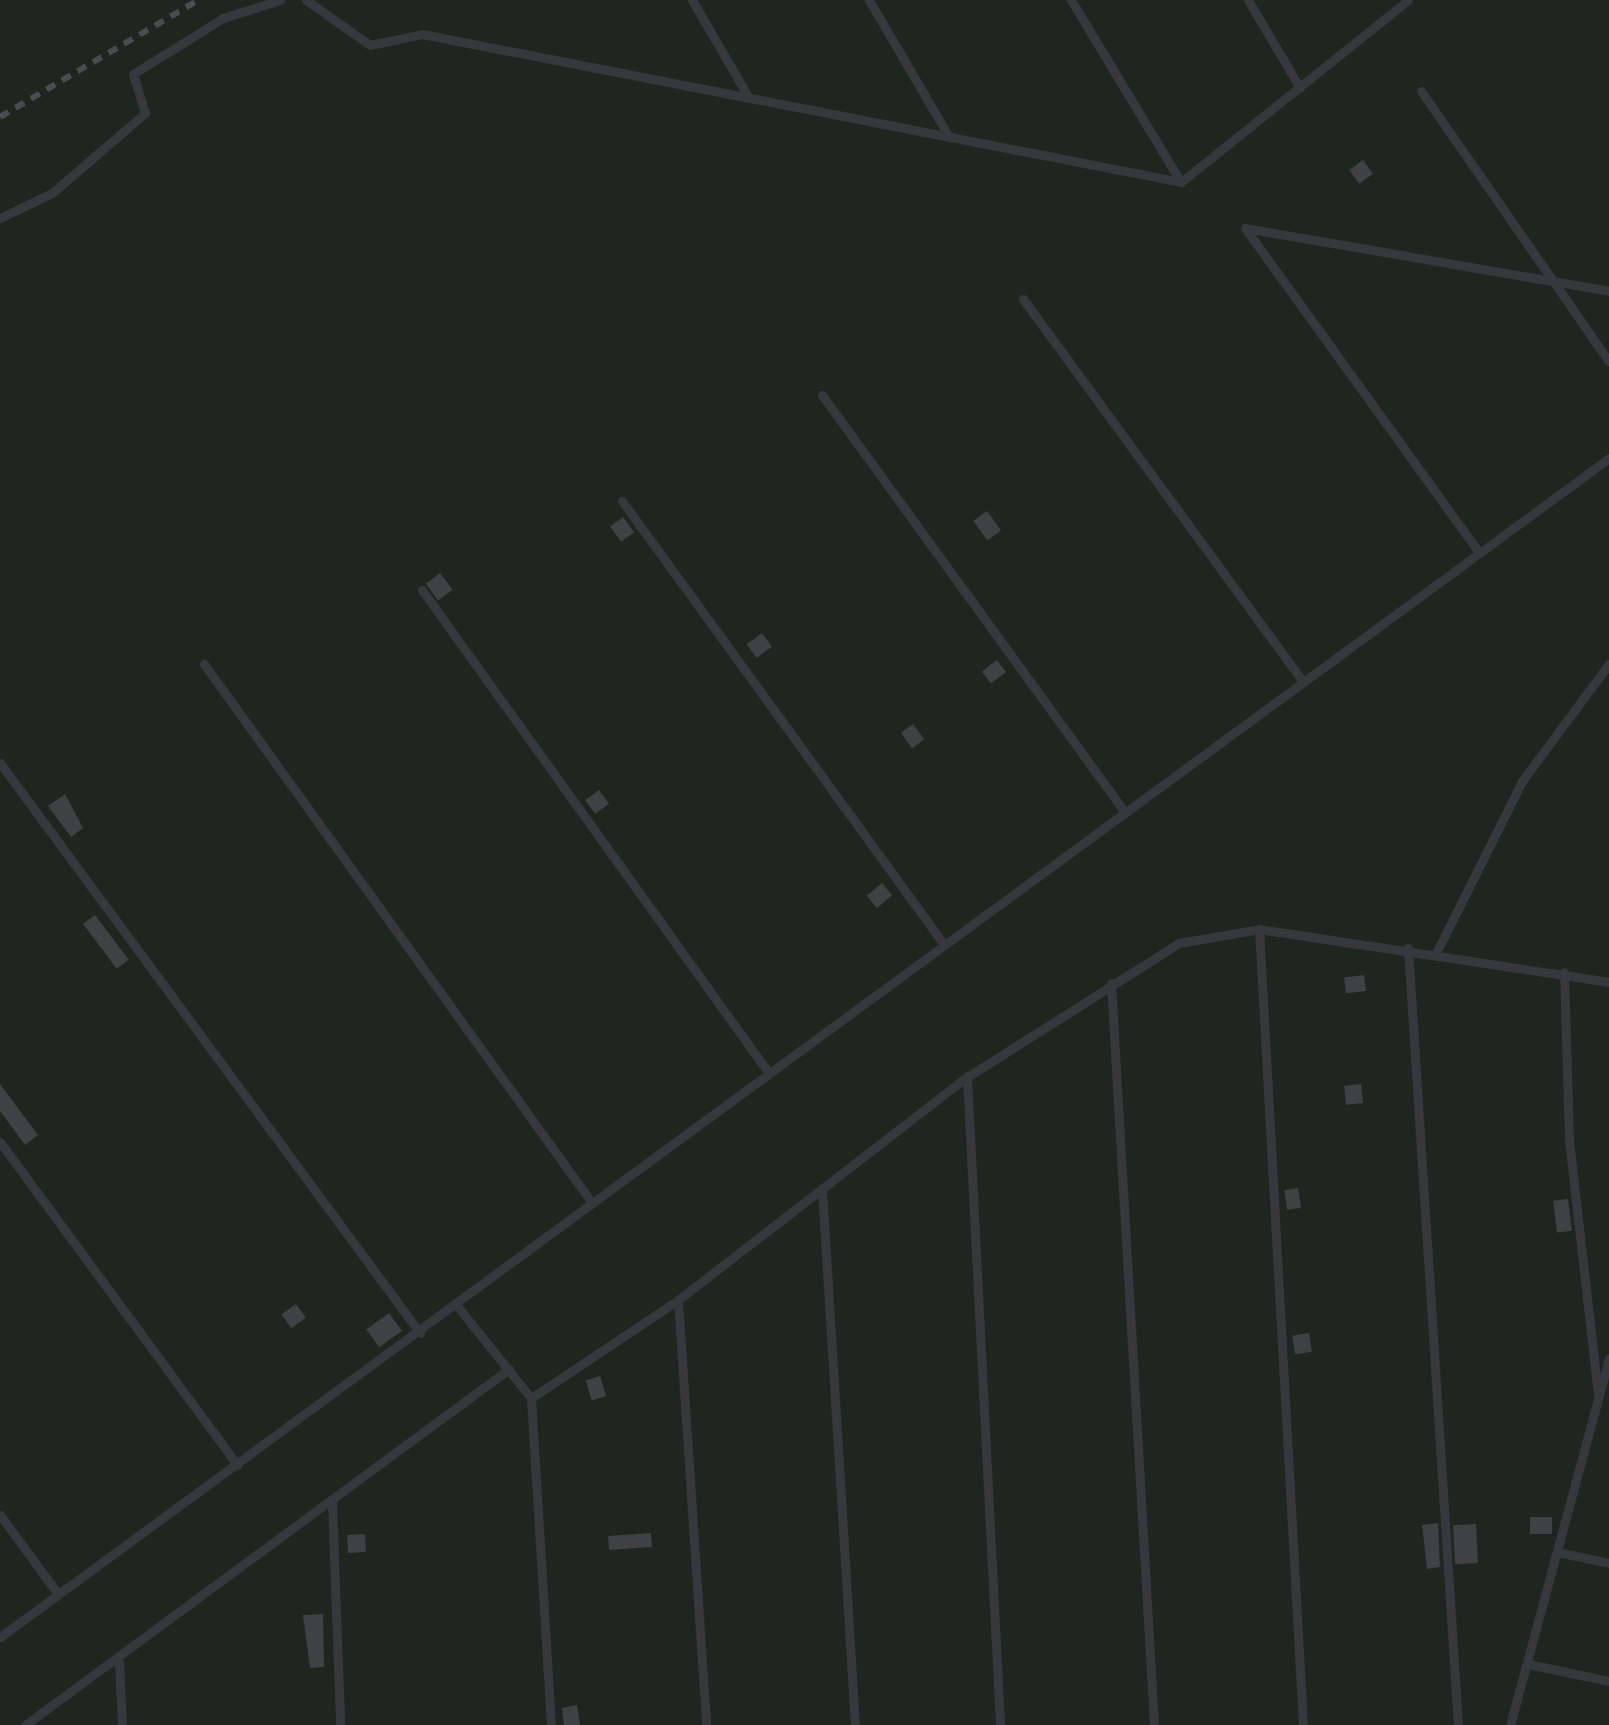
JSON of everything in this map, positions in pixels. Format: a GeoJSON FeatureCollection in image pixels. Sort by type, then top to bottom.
{"type":"FeatureCollection","features":[{"type":"Feature","properties":{"kind":"lane"},"geometry":{"type":"LineString","coordinates":[[0,218],[52,193],[145,113],[133,74],[223,18],[280,0]]}},
{"type":"Feature","properties":{"kind":"lane"},"geometry":{"type":"LineString","coordinates":[[306,0],[370,45],[422,34],[1181,182],[1408,0]]}},
{"type":"Feature","properties":{"kind":"lane"},"geometry":{"type":"LineString","coordinates":[[692,0],[749,98]]}},
{"type":"Feature","properties":{"kind":"lane"},"geometry":{"type":"LineString","coordinates":[[869,0],[949,137]]}},
{"type":"Feature","properties":{"kind":"lane"},"geometry":{"type":"LineString","coordinates":[[1071,0],[1181,182]]}},
{"type":"Feature","properties":{"kind":"lane"},"geometry":{"type":"LineString","coordinates":[[1248,0],[1300,88]]}},
{"type":"Feature","properties":{"kind":"lane"},"geometry":{"type":"LineString","coordinates":[[1421,91],[1609,361]]}},
{"type":"Feature","properties":{"kind":"lane"},"geometry":{"type":"LineString","coordinates":[[1479,552],[1245,228],[1609,291]]}},
{"type":"Feature","properties":{"kind":"lane"},"geometry":{"type":"LineString","coordinates":[[1023,299],[1302,680]]}},
{"type":"Feature","properties":{"kind":"lane"},"geometry":{"type":"LineString","coordinates":[[822,395],[1124,811]]}},
{"type":"Feature","properties":{"kind":"lane"},"geometry":{"type":"LineString","coordinates":[[0,1637],[457,1306],[943,943],[1609,458]]}},
{"type":"Feature","properties":{"kind":"lane"},"geometry":{"type":"LineString","coordinates":[[622,501],[943,943]]}},
{"type":"Feature","properties":{"kind":"lane"},"geometry":{"type":"LineString","coordinates":[[422,590],[768,1072]]}},
{"type":"Feature","properties":{"kind":"lane"},"geometry":{"type":"LineString","coordinates":[[204,664],[592,1203]]}},
{"type":"Feature","properties":{"kind":"lane"},"geometry":{"type":"LineString","coordinates":[[1436,953],[1522,781],[1609,664]]}},
{"type":"Feature","properties":{"kind":"lane"},"geometry":{"type":"LineString","coordinates":[[0,763],[420,1333]]}},
{"type":"Feature","properties":{"kind":"lane"},"geometry":{"type":"LineString","coordinates":[[1259,929],[1303,1725]]}},
{"type":"Feature","properties":{"kind":"lane"},"geometry":{"type":"LineString","coordinates":[[531,1398],[678,1300],[967,1077],[1111,983],[1179,943],[1259,929],[1408,948],[1609,982]]}},
{"type":"Feature","properties":{"kind":"lane"},"geometry":{"type":"LineString","coordinates":[[1408,948],[1458,1725]]}},
{"type":"Feature","properties":{"kind":"lane"},"geometry":{"type":"LineString","coordinates":[[1564,972],[1569,1140],[1598,1393]]}},
{"type":"Feature","properties":{"kind":"lane"},"geometry":{"type":"LineString","coordinates":[[1111,983],[1154,1725]]}},
{"type":"Feature","properties":{"kind":"lane"},"geometry":{"type":"LineString","coordinates":[[967,1077],[1000,1725]]}},
{"type":"Feature","properties":{"kind":"lane"},"geometry":{"type":"LineString","coordinates":[[0,1142],[237,1465]]}},
{"type":"Feature","properties":{"kind":"lane"},"geometry":{"type":"LineString","coordinates":[[822,1189],[855,1725]]}},
{"type":"Feature","properties":{"kind":"lane"},"geometry":{"type":"LineString","coordinates":[[678,1300],[706,1725]]}},
{"type":"Feature","properties":{"kind":"lane"},"geometry":{"type":"LineString","coordinates":[[457,1306],[531,1398],[551,1725]]}},
{"type":"Feature","properties":{"kind":"lane"},"geometry":{"type":"LineString","coordinates":[[1510,1725],[1609,1358]]}},
{"type":"Feature","properties":{"kind":"lane"},"geometry":{"type":"LineString","coordinates":[[25,1725],[119,1662],[509,1369]]}},
{"type":"Feature","properties":{"kind":"lane"},"geometry":{"type":"LineString","coordinates":[[332,1502],[340,1725]]}},
{"type":"Feature","properties":{"kind":"lane"},"geometry":{"type":"LineString","coordinates":[[0,1515],[58,1594]]}},
{"type":"Feature","properties":{"kind":"lane"},"geometry":{"type":"LineString","coordinates":[[1557,1552],[1609,1563]]}},
{"type":"Feature","properties":{"kind":"lane"},"geometry":{"type":"LineString","coordinates":[[119,1662],[122,1725]]}},
{"type":"Feature","properties":{"kind":"lane"},"geometry":{"type":"LineString","coordinates":[[1528,1664],[1609,1681]]}},
{"type":"Feature","properties":{"kind":"shaded area"},"geometry":{"type":"Polygon","coordinates":[[[0,0],[1609,0],[1609,1725],[0,1725],[0,0]]]}},
{"type":"Feature","properties":{"kind":"building"},"geometry":{"type":"Polygon","coordinates":[[[1363,160],[1373,174],[1359,184],[1349,170],[1363,160]]]}},
{"type":"Feature","properties":{"kind":"building"},"geometry":{"type":"Polygon","coordinates":[[[987,511],[1001,530],[987,540],[973,521],[987,511]]]}},
{"type":"Feature","properties":{"kind":"building"},"geometry":{"type":"Polygon","coordinates":[[[623,517],[634,532],[621,542],[610,526],[623,517]]]}},
{"type":"Feature","properties":{"kind":"building"},"geometry":{"type":"Polygon","coordinates":[[[440,573],[453,590],[438,601],[426,584],[440,573]]]}},
{"type":"Feature","properties":{"kind":"building"},"geometry":{"type":"Polygon","coordinates":[[[762,633],[772,647],[757,658],[747,644],[762,633]]]}},
{"type":"Feature","properties":{"kind":"building"},"geometry":{"type":"Polygon","coordinates":[[[997,660],[1006,672],[991,683],[982,671],[997,660]]]}},
{"type":"Feature","properties":{"kind":"building"},"geometry":{"type":"Polygon","coordinates":[[[913,724],[924,739],[912,748],[901,733],[913,724]]]}},
{"type":"Feature","properties":{"kind":"building"},"geometry":{"type":"Polygon","coordinates":[[[599,790],[609,804],[595,814],[585,800],[599,790]]]}},
{"type":"Feature","properties":{"kind":"building"},"geometry":{"type":"Polygon","coordinates":[[[65,794],[83,828],[71,837],[48,806],[65,794]]]}},
{"type":"Feature","properties":{"kind":"building"},"geometry":{"type":"Polygon","coordinates":[[[882,883],[892,895],[877,908],[867,896],[882,883]]]}},
{"type":"Feature","properties":{"kind":"building"},"geometry":{"type":"Polygon","coordinates":[[[95,915],[129,960],[117,969],[83,924],[95,915]]]}},
{"type":"Feature","properties":{"kind":"building"},"geometry":{"type":"Polygon","coordinates":[[[1364,975],[1366,991],[1346,993],[1344,977],[1364,975]]]}},
{"type":"Feature","properties":{"kind":"building"},"geometry":{"type":"Polygon","coordinates":[[[0,1084],[38,1135],[25,1145],[0,1111],[0,1084]]]}},
{"type":"Feature","properties":{"kind":"building"},"geometry":{"type":"Polygon","coordinates":[[[1361,1084],[1363,1103],[1346,1105],[1344,1086],[1361,1084]]]}},
{"type":"Feature","properties":{"kind":"building"},"geometry":{"type":"Polygon","coordinates":[[[1298,1188],[1301,1208],[1287,1210],[1284,1190],[1298,1188]]]}},
{"type":"Feature","properties":{"kind":"building"},"geometry":{"type":"Polygon","coordinates":[[[1568,1199],[1572,1231],[1557,1233],[1553,1201],[1568,1199]]]}},
{"type":"Feature","properties":{"kind":"building"},"geometry":{"type":"Polygon","coordinates":[[[296,1304],[306,1318],[291,1328],[281,1315],[296,1304]]]}},
{"type":"Feature","properties":{"kind":"building"},"geometry":{"type":"Polygon","coordinates":[[[389,1313],[402,1331],[379,1347],[366,1329],[389,1313]]]}},
{"type":"Feature","properties":{"kind":"building"},"geometry":{"type":"Polygon","coordinates":[[[1309,1333],[1312,1352],[1295,1354],[1292,1336],[1309,1333]]]}},
{"type":"Feature","properties":{"kind":"building"},"geometry":{"type":"Polygon","coordinates":[[[600,1376],[606,1396],[592,1400],[586,1380],[600,1376]]]}},
{"type":"Feature","properties":{"kind":"building"},"geometry":{"type":"Polygon","coordinates":[[[1530,1517],[1552,1517],[1552,1534],[1530,1534],[1530,1517]]]}},
{"type":"Feature","properties":{"kind":"building"},"geometry":{"type":"Polygon","coordinates":[[[1438,1523],[1440,1567],[1427,1569],[1422,1525],[1438,1523]]]}},
{"type":"Feature","properties":{"kind":"building"},"geometry":{"type":"Polygon","coordinates":[[[1476,1524],[1478,1563],[1455,1564],[1453,1525],[1476,1524]]]}},
{"type":"Feature","properties":{"kind":"building"},"geometry":{"type":"Polygon","coordinates":[[[651,1533],[652,1547],[609,1550],[608,1536],[651,1533]]]}},
{"type":"Feature","properties":{"kind":"building"},"geometry":{"type":"Polygon","coordinates":[[[365,1534],[366,1552],[348,1553],[347,1535],[365,1534]]]}},
{"type":"Feature","properties":{"kind":"building"},"geometry":{"type":"Polygon","coordinates":[[[323,1614],[324,1667],[310,1668],[303,1615],[323,1614]]]}},
{"type":"Feature","properties":{"kind":"building"},"geometry":{"type":"Polygon","coordinates":[[[577,1705],[580,1725],[564,1725],[562,1708],[577,1705]]]}},
{"type":"Feature","properties":{"kind":"railway"},"geometry":{"type":"LineString","coordinates":[[0,117],[199,0]]}}]}
